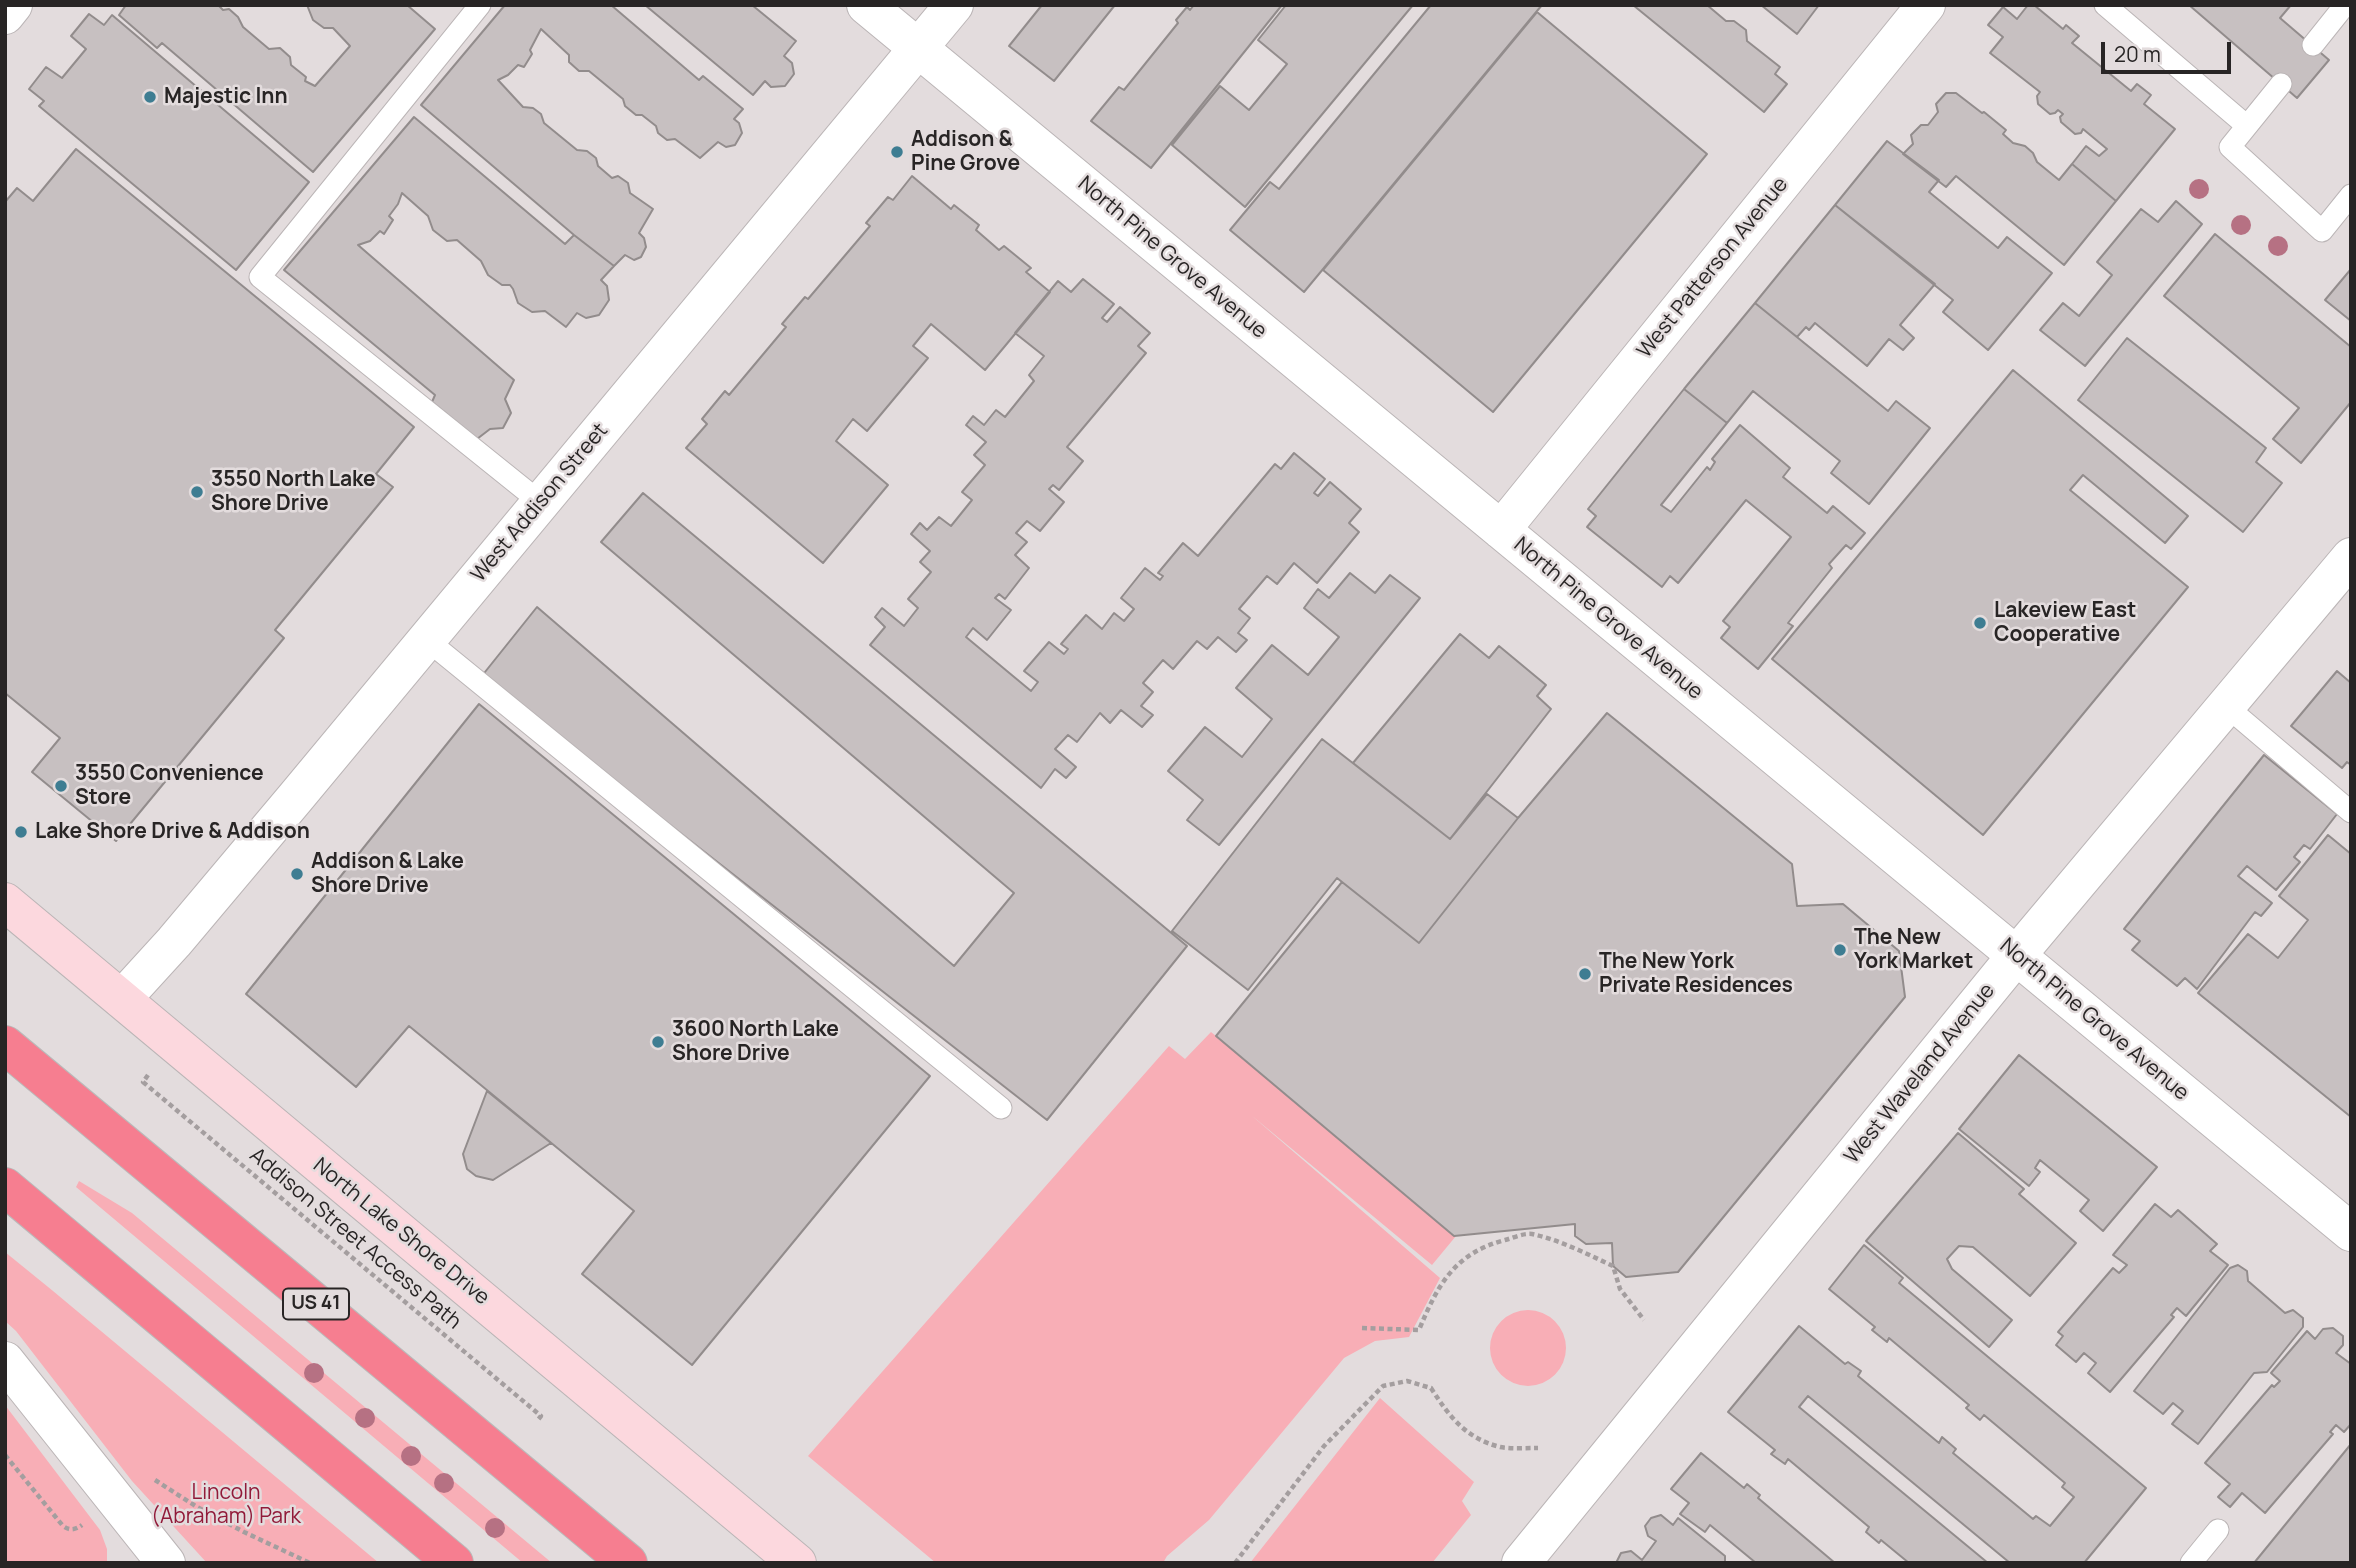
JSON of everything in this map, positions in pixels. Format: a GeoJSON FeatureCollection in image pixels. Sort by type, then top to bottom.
{"type":"FeatureCollection","features":[{"type":"Feature","properties":{"kind":"highway","name":"US 41"},"geometry":{"type":"LineString","coordinates":[[5,1045],[628,1563]]}},
{"type":"Feature","properties":{"kind":"highway"},"geometry":{"type":"LineString","coordinates":[[5,1187],[454,1563]]}},
{"type":"Feature","properties":{"kind":"main road","name":"North Lake Shore Drive"},"geometry":{"type":"LineString","coordinates":[[5,902],[797,1563]]}},
{"type":"Feature","properties":{"kind":"street"},"geometry":{"type":"LineString","coordinates":[[5,15],[13,5]]}},
{"type":"Feature","properties":{"kind":"street","name":"North Pine Grove Avenue"},"geometry":{"type":"LineString","coordinates":[[866,5],[2351,1233]]}},
{"type":"Feature","properties":{"kind":"street","name":"West Addison Street"},"geometry":{"type":"LineString","coordinates":[[122,999],[174,942],[954,5]]}},
{"type":"Feature","properties":{"kind":"street","name":"West Patterson Avenue"},"geometry":{"type":"LineString","coordinates":[[1501,530],[1926,5]]}},
{"type":"Feature","properties":{"kind":"street","name":"West Waveland Avenue"},"geometry":{"type":"LineString","coordinates":[[1521,1563],[2016,956],[2351,557]]}},
{"type":"Feature","properties":{"kind":"street"},"geometry":{"type":"LineString","coordinates":[[5,1362],[160,1561]]}},
{"type":"Feature","properties":{"kind":"lane"},"geometry":{"type":"LineString","coordinates":[[480,5],[260,277],[540,502]]}},
{"type":"Feature","properties":{"kind":"lane"},"geometry":{"type":"LineString","coordinates":[[2105,5],[2247,126]]}},
{"type":"Feature","properties":{"kind":"lane"},"geometry":{"type":"LineString","coordinates":[[2313,45],[2345,5]]}},
{"type":"Feature","properties":{"kind":"lane"},"geometry":{"type":"LineString","coordinates":[[2281,84],[2230,147],[2322,231],[2351,195]]}},
{"type":"Feature","properties":{"kind":"lane"},"geometry":{"type":"LineString","coordinates":[[427,639],[1001,1108]]}},
{"type":"Feature","properties":{"kind":"lane"},"geometry":{"type":"LineString","coordinates":[[2226,706],[2351,811]]}},
{"type":"Feature","properties":{"kind":"lane"},"geometry":{"type":"LineString","coordinates":[[2191,1563],[2218,1530]]}},
{"type":"Feature","properties":{"kind":"path","name":"Addison Street Access Path"},"geometry":{"type":"LineString","coordinates":[[143,1082],[541,1416],[537,1421]]}},
{"type":"Feature","properties":{"kind":"path"},"geometry":{"type":"LineString","coordinates":[[1362,1328],[1419,1330],[1429,1305],[1453,1267],[1485,1245],[1528,1234],[1569,1246],[1613,1266],[1620,1289],[1644,1320]]}},
{"type":"Feature","properties":{"kind":"path"},"geometry":{"type":"LineString","coordinates":[[1235,1563],[1324,1446],[1383,1386],[1407,1381],[1432,1388],[1450,1417],[1467,1432],[1500,1447],[1538,1448]]}},
{"type":"Feature","properties":{"kind":"path"},"geometry":{"type":"LineString","coordinates":[[5,1455],[68,1530],[76,1530],[91,1518]]}},
{"type":"Feature","properties":{"kind":"path"},"geometry":{"type":"LineString","coordinates":[[147,1476],[197,1507],[310,1563]]}},
{"type":"Feature","properties":{"kind":"green space"},"geometry":{"type":"Polygon","coordinates":[[[1211,1032],[1456,1236],[1432,1265],[1251,1115],[1440,1278],[1409,1337],[1375,1341],[1344,1358],[1209,1520],[1167,1556],[1163,1563],[936,1563],[808,1456],[1169,1046],[1185,1059],[1211,1032]]]}},
{"type":"Feature","properties":{"kind":"green space"},"geometry":{"type":"Polygon","coordinates":[[[79,1181],[132,1213],[552,1563],[523,1563],[76,1187],[79,1181]]]}},
{"type":"Feature","properties":{"kind":"green space","name":"Lincoln (Abraham) Park"},"geometry":{"type":"Polygon","coordinates":[[[5,1252],[379,1563],[207,1563],[132,1481],[16,1331],[5,1321],[5,1252]]]}},
{"type":"Feature","properties":{"kind":"green space"},"geometry":{"type":"Polygon","coordinates":[[[1528,1310],[1543,1313],[1555,1321],[1563,1333],[1566,1348],[1563,1363],[1555,1375],[1543,1383],[1528,1386],[1513,1383],[1501,1375],[1493,1363],[1490,1348],[1493,1333],[1501,1321],[1513,1313],[1528,1310]]]}},
{"type":"Feature","properties":{"kind":"green space"},"geometry":{"type":"Polygon","coordinates":[[[1380,1398],[1474,1482],[1462,1501],[1471,1515],[1432,1563],[1250,1563],[1380,1398]]]}},
{"type":"Feature","properties":{"kind":"green space","name":"Lincoln (Abraham) Park"},"geometry":{"type":"Polygon","coordinates":[[[5,1405],[100,1530],[107,1549],[107,1563],[5,1563],[5,1405]]]}},
{"type":"Feature","properties":{"kind":"building"},"geometry":{"type":"Polygon","coordinates":[[[126,5],[218,5],[223,10],[229,9],[238,17],[243,27],[269,49],[280,48],[290,57],[291,65],[306,77],[305,81],[315,86],[350,46],[333,28],[324,28],[313,20],[307,5],[407,5],[435,29],[313,172],[162,43],[157,48],[119,15],[126,5]]]}},
{"type":"Feature","properties":{"kind":"building"},"geometry":{"type":"Polygon","coordinates":[[[505,5],[611,5],[699,80],[703,76],[743,109],[734,119],[739,123],[742,133],[735,145],[726,147],[718,142],[700,158],[675,139],[667,140],[658,133],[656,126],[625,106],[623,99],[589,71],[579,71],[569,62],[569,55],[541,29],[524,67],[518,65],[498,80],[523,107],[533,108],[541,114],[544,123],[577,150],[587,151],[596,158],[598,166],[612,178],[618,176],[628,183],[630,193],[653,209],[639,233],[644,238],[646,247],[641,257],[634,260],[625,255],[614,266],[421,105],[505,5]]]}},
{"type":"Feature","properties":{"kind":"building"},"geometry":{"type":"Polygon","coordinates":[[[645,5],[752,5],[796,41],[784,56],[792,63],[794,74],[785,86],[771,87],[765,81],[753,95],[645,5]]]}},
{"type":"Feature","properties":{"kind":"building"},"geometry":{"type":"Polygon","coordinates":[[[1042,5],[1115,5],[1054,81],[1009,46],[1042,5]]]}},
{"type":"Feature","properties":{"kind":"building"},"geometry":{"type":"Polygon","coordinates":[[[1194,5],[1282,5],[1151,168],[1091,121],[1119,87],[1124,90],[1178,23],[1176,20],[1187,7],[1190,10],[1194,5]]]}},
{"type":"Feature","properties":{"kind":"building"},"geometry":{"type":"Polygon","coordinates":[[[1286,5],[1413,5],[1245,207],[1172,145],[1220,86],[1249,110],[1287,64],[1258,40],[1286,5]]]}},
{"type":"Feature","properties":{"kind":"building"},"geometry":{"type":"Polygon","coordinates":[[[1431,5],[1542,5],[1304,292],[1230,230],[1270,182],[1279,189],[1431,5]]]}},
{"type":"Feature","properties":{"kind":"building"},"geometry":{"type":"Polygon","coordinates":[[[1633,5],[1707,5],[1726,21],[1734,21],[1746,30],[1747,41],[1780,67],[1775,74],[1787,84],[1764,112],[1633,5]]]}},
{"type":"Feature","properties":{"kind":"building"},"geometry":{"type":"Polygon","coordinates":[[[1761,5],[1819,5],[1797,34],[1761,5]]]}},
{"type":"Feature","properties":{"kind":"building"},"geometry":{"type":"Polygon","coordinates":[[[2028,5],[2034,5],[2063,29],[2066,25],[2079,36],[2072,43],[2131,91],[2137,84],[2151,95],[2144,104],[2175,129],[2116,201],[2072,164],[2086,146],[2099,156],[2107,149],[2083,129],[2081,133],[2075,134],[2061,122],[2060,117],[2063,114],[2058,110],[2050,114],[2038,104],[2037,96],[2040,92],[1990,53],[2003,37],[1988,25],[2003,7],[2017,19],[2028,5]]]}},
{"type":"Feature","properties":{"kind":"building"},"geometry":{"type":"Polygon","coordinates":[[[2189,5],[2291,5],[2280,18],[2329,60],[2297,98],[2189,5]]]}},
{"type":"Feature","properties":{"kind":"building"},"geometry":{"type":"Polygon","coordinates":[[[1537,12],[1707,154],[1493,412],[1323,270],[1537,12]]]}},
{"type":"Feature","properties":{"kind":"building"},"geometry":{"type":"Polygon","coordinates":[[[89,14],[104,25],[112,15],[309,182],[236,270],[39,106],[44,101],[29,89],[46,67],[62,78],[86,49],[71,36],[89,14]]]}},
{"type":"Feature","properties":{"kind":"building"},"geometry":{"type":"Polygon","coordinates":[[[1946,93],[1956,93],[1984,112],[2006,130],[2003,134],[2013,143],[2025,146],[2033,153],[2037,162],[2059,180],[2072,164],[2116,201],[2064,265],[1956,176],[1946,187],[1903,154],[1913,144],[1911,135],[1921,125],[1928,125],[1938,112],[1936,104],[1946,93]]]}},
{"type":"Feature","properties":{"kind":"building"},"geometry":{"type":"Polygon","coordinates":[[[414,117],[565,244],[574,235],[614,266],[601,280],[607,286],[609,300],[599,315],[586,318],[577,313],[566,327],[545,311],[532,312],[518,303],[510,285],[502,285],[488,275],[481,261],[457,240],[447,241],[433,230],[428,216],[402,193],[389,216],[393,220],[384,234],[380,231],[370,241],[358,245],[514,380],[505,399],[511,413],[503,428],[490,429],[477,439],[432,402],[435,395],[284,270],[414,117]]]}},
{"type":"Feature","properties":{"kind":"building"},"geometry":{"type":"Polygon","coordinates":[[[1887,141],[1939,180],[1929,192],[1998,248],[2007,237],[2052,273],[1988,350],[1943,312],[1953,300],[1835,205],[1887,141]]]}},
{"type":"Feature","properties":{"kind":"building","name":"3550 North Lake Shore Drive"},"geometry":{"type":"Polygon","coordinates":[[[76,149],[414,427],[376,474],[393,487],[275,630],[284,638],[116,841],[32,772],[60,738],[5,693],[5,202],[17,188],[33,201],[76,149]]]}},
{"type":"Feature","properties":{"kind":"building"},"geometry":{"type":"Polygon","coordinates":[[[912,176],[951,209],[954,205],[979,225],[976,230],[999,250],[1004,246],[1031,268],[1026,272],[1050,292],[985,370],[931,324],[913,346],[928,358],[867,431],[853,419],[836,441],[888,485],[823,563],[686,448],[707,424],[702,419],[725,391],[729,395],[786,327],[782,324],[805,297],[808,299],[870,226],[866,223],[888,197],[893,200],[912,176]]]}},
{"type":"Feature","properties":{"kind":"building"},"geometry":{"type":"Polygon","coordinates":[[[2176,201],[2202,224],[2085,366],[2040,330],[2063,303],[2079,316],[2112,275],[2097,262],[2141,209],[2158,222],[2176,201]]]}},
{"type":"Feature","properties":{"kind":"building"},"geometry":{"type":"Polygon","coordinates":[[[1835,205],[1935,284],[1900,325],[1914,338],[1903,350],[1889,339],[1867,366],[1815,323],[1809,330],[1806,327],[1797,337],[1755,303],[1835,205]]]}},
{"type":"Feature","properties":{"kind":"building"},"geometry":{"type":"Polygon","coordinates":[[[2215,234],[2351,347],[2351,402],[2301,463],[2273,439],[2299,408],[2164,296],[2215,234]]]}},
{"type":"Feature","properties":{"kind":"building"},"geometry":{"type":"Polygon","coordinates":[[[2351,269],[2351,321],[2325,300],[2351,269]]]}},
{"type":"Feature","properties":{"kind":"building"},"geometry":{"type":"Polygon","coordinates":[[[1083,279],[1114,304],[1102,318],[1107,322],[1120,307],[1150,333],[1138,346],[1146,353],[1067,447],[1083,461],[1059,490],[1053,485],[1049,489],[1064,502],[1040,531],[1027,521],[1016,533],[1027,542],[1015,555],[1029,568],[1005,599],[999,594],[995,598],[1011,610],[987,640],[973,628],[966,637],[1031,691],[1038,682],[1024,671],[1049,642],[1064,654],[1068,649],[1061,644],[1086,615],[1102,629],[1114,613],[1124,621],[1134,609],[1121,598],[1145,568],[1160,580],[1163,576],[1158,573],[1183,543],[1198,556],[1275,464],[1281,469],[1294,453],[1325,479],[1314,493],[1318,496],[1330,482],[1361,509],[1349,523],[1359,532],[1317,583],[1294,563],[1277,584],[1267,576],[1239,609],[1250,618],[1238,633],[1247,640],[1236,652],[1218,637],[1207,649],[1197,641],[1173,669],[1163,660],[1143,683],[1153,692],[1141,706],[1153,715],[1142,727],[1121,710],[1110,723],[1100,713],[1077,742],[1068,735],[1055,749],[1076,767],[1066,778],[1055,769],[1041,788],[870,645],[885,627],[875,617],[882,608],[904,626],[918,608],[908,599],[931,572],[920,562],[930,551],[911,534],[920,523],[927,530],[939,517],[951,526],[972,500],[962,492],[985,465],[974,455],[986,442],[966,425],[973,416],[984,425],[996,410],[1005,417],[1034,381],[1029,375],[1044,356],[1015,333],[1058,281],[1071,292],[1083,279]]]}},
{"type":"Feature","properties":{"kind":"building"},"geometry":{"type":"Polygon","coordinates":[[[1755,303],[1888,411],[1896,401],[1930,428],[1869,504],[1831,473],[1840,461],[1753,391],[1727,423],[1684,389],[1755,303]]]}},
{"type":"Feature","properties":{"kind":"building"},"geometry":{"type":"Polygon","coordinates":[[[2127,338],[2266,448],[2256,462],[2282,483],[2243,532],[2078,400],[2127,338]]]}},
{"type":"Feature","properties":{"kind":"building","name":"Lakeview East Cooperative"},"geometry":{"type":"Polygon","coordinates":[[[2013,370],[2188,516],[2165,543],[2083,475],[2070,490],[2188,587],[1983,835],[1772,659],[2013,370]]]}},
{"type":"Feature","properties":{"kind":"building"},"geometry":{"type":"Polygon","coordinates":[[[1684,389],[1727,423],[1661,505],[1671,512],[1707,467],[1710,470],[1715,462],[1712,459],[1740,425],[1790,468],[1783,477],[1827,513],[1833,506],[1865,533],[1851,549],[1846,545],[1829,564],[1832,568],[1788,623],[1793,626],[1758,669],[1721,638],[1730,627],[1723,621],[1791,537],[1746,500],[1678,583],[1670,576],[1662,587],[1587,527],[1596,516],[1588,509],[1684,389]]]}},
{"type":"Feature","properties":{"kind":"building"},"geometry":{"type":"Polygon","coordinates":[[[643,493],[1187,946],[1047,1120],[481,677],[537,607],[954,966],[1014,893],[601,542],[643,493]]]}},
{"type":"Feature","properties":{"kind":"building"},"geometry":{"type":"Polygon","coordinates":[[[1350,573],[1375,593],[1390,575],[1420,598],[1219,845],[1187,820],[1203,800],[1168,771],[1205,727],[1242,757],[1272,719],[1236,688],[1272,645],[1308,675],[1339,637],[1304,608],[1318,589],[1329,598],[1350,573]]]}},
{"type":"Feature","properties":{"kind":"building"},"geometry":{"type":"Polygon","coordinates":[[[1460,634],[1489,658],[1499,646],[1546,685],[1537,696],[1551,709],[1450,839],[1353,763],[1460,634]]]}},
{"type":"Feature","properties":{"kind":"building"},"geometry":{"type":"Polygon","coordinates":[[[2337,671],[2351,683],[2351,765],[2347,762],[2342,768],[2291,726],[2337,671]]]}},
{"type":"Feature","properties":{"kind":"building","name":"3600 North Lake Shore Drive"},"geometry":{"type":"Polygon","coordinates":[[[479,704],[930,1076],[692,1365],[582,1274],[634,1211],[409,1026],[356,1087],[246,994],[479,704]]]}},
{"type":"Feature","properties":{"kind":"building","name":"The New York Private Residences"},"geometry":{"type":"Polygon","coordinates":[[[1607,713],[1792,864],[1797,906],[1843,904],[1899,951],[1905,997],[1678,1272],[1626,1277],[1613,1266],[1612,1243],[1586,1244],[1575,1236],[1575,1224],[1454,1236],[1216,1036],[1342,882],[1419,943],[1518,818],[1607,713]]]}},
{"type":"Feature","properties":{"kind":"building"},"geometry":{"type":"Polygon","coordinates":[[[1322,739],[1450,839],[1487,794],[1518,818],[1419,943],[1337,878],[1248,990],[1172,931],[1322,739]]]}},
{"type":"Feature","properties":{"kind":"building"},"geometry":{"type":"Polygon","coordinates":[[[2264,755],[2337,814],[2310,849],[2304,845],[2294,857],[2300,862],[2276,890],[2247,866],[2238,876],[2272,903],[2261,916],[2255,912],[2197,989],[2185,978],[2177,986],[2132,950],[2140,941],[2124,929],[2264,755]]]}},
{"type":"Feature","properties":{"kind":"building"},"geometry":{"type":"Polygon","coordinates":[[[2328,835],[2351,854],[2351,1117],[2198,993],[2248,934],[2278,958],[2308,920],[2279,896],[2328,835]]]}},
{"type":"Feature","properties":{"kind":"building"},"geometry":{"type":"Polygon","coordinates":[[[2019,1055],[2157,1167],[2103,1231],[2080,1211],[2089,1200],[2040,1160],[2035,1168],[2040,1172],[2029,1186],[1959,1129],[2019,1055]]]}},
{"type":"Feature","properties":{"kind":"building"},"geometry":{"type":"Polygon","coordinates":[[[487,1091],[551,1143],[493,1180],[476,1176],[467,1169],[463,1154],[487,1091]]]}},
{"type":"Feature","properties":{"kind":"building"},"geometry":{"type":"Polygon","coordinates":[[[1958,1133],[2024,1189],[2019,1194],[2076,1243],[2030,1296],[1973,1247],[1959,1246],[1947,1259],[1952,1269],[2012,1320],[1989,1347],[1866,1241],[1958,1133]]]}},
{"type":"Feature","properties":{"kind":"building"},"geometry":{"type":"Polygon","coordinates":[[[2155,1204],[2171,1217],[2178,1210],[2217,1244],[2210,1251],[2228,1265],[2186,1316],[2177,1308],[2171,1315],[2174,1317],[2110,1392],[2088,1373],[2096,1363],[2084,1353],[2076,1362],[2056,1345],[2063,1336],[2058,1332],[2113,1268],[2119,1273],[2127,1265],[2113,1255],[2155,1204]]]}},
{"type":"Feature","properties":{"kind":"building"},"geometry":{"type":"Polygon","coordinates":[[[1864,1245],[1903,1278],[1899,1283],[2146,1488],[2084,1563],[2010,1563],[1808,1396],[1799,1407],[1988,1563],[1909,1563],[1881,1540],[1879,1543],[1866,1532],[1869,1527],[1788,1459],[1785,1464],[1771,1454],[1775,1450],[1728,1412],[1799,1326],[1845,1364],[1848,1362],[1861,1371],[1858,1376],[1939,1443],[1942,1437],[1956,1449],[1953,1453],[2033,1519],[2036,1516],[2050,1526],[2074,1497],[2062,1487],[2065,1483],[1984,1415],[1980,1420],[1966,1408],[1969,1405],[1889,1338],[1887,1342],[1872,1330],[1875,1327],[1829,1289],[1864,1245]]]}},
{"type":"Feature","properties":{"kind":"building"},"geometry":{"type":"Polygon","coordinates":[[[2238,1265],[2247,1271],[2248,1281],[2285,1313],[2293,1310],[2303,1318],[2303,1327],[2267,1372],[2254,1373],[2198,1444],[2172,1424],[2183,1411],[2173,1403],[2163,1414],[2134,1391],[2230,1268],[2238,1265]]]}},
{"type":"Feature","properties":{"kind":"building"},"geometry":{"type":"Polygon","coordinates":[[[2333,1328],[2343,1336],[2343,1345],[2336,1353],[2351,1364],[2351,1424],[2344,1432],[2336,1425],[2330,1432],[2333,1434],[2265,1513],[2242,1493],[2230,1507],[2218,1497],[2230,1484],[2205,1463],[2272,1385],[2274,1387],[2280,1381],[2271,1373],[2307,1331],[2315,1339],[2323,1329],[2333,1328]]]}},
{"type":"Feature","properties":{"kind":"building"},"geometry":{"type":"Polygon","coordinates":[[[2351,1444],[2351,1563],[2254,1563],[2351,1444]]]}},
{"type":"Feature","properties":{"kind":"building"},"geometry":{"type":"Polygon","coordinates":[[[1701,1453],[1744,1488],[1747,1484],[1760,1495],[1758,1498],[1835,1563],[1756,1563],[1710,1525],[1705,1532],[1680,1514],[1689,1503],[1671,1489],[1701,1453]]]}},
{"type":"Feature","properties":{"kind":"building"},"geometry":{"type":"Polygon","coordinates":[[[1661,1515],[1673,1525],[1678,1518],[1725,1556],[1725,1563],[1616,1563],[1621,1553],[1631,1551],[1642,1560],[1656,1541],[1648,1536],[1645,1526],[1651,1518],[1661,1515]]]}},
{"type":"Feature","properties":{"kind":"place","name":"Majestic Inn"},"geometry":{"type":"Point","coordinates":[150,97]}},
{"type":"Feature","properties":{"kind":"place","name":"Addison & Pine Grove"},"geometry":{"type":"Point","coordinates":[897,152]}},
{"type":"Feature","properties":{"kind":"place","name":"3550 North Lake Shore Drive"},"geometry":{"type":"Point","coordinates":[197,492]}},
{"type":"Feature","properties":{"kind":"place","name":"Lakeview East Cooperative"},"geometry":{"type":"Point","coordinates":[1980,623]}},
{"type":"Feature","properties":{"kind":"place","name":"3550 Convenience Store"},"geometry":{"type":"Point","coordinates":[61,786]}},
{"type":"Feature","properties":{"kind":"place","name":"Lake Shore Drive & Addison"},"geometry":{"type":"Point","coordinates":[21,832]}},
{"type":"Feature","properties":{"kind":"place","name":"Addison & Lake Shore Drive"},"geometry":{"type":"Point","coordinates":[297,874]}},
{"type":"Feature","properties":{"kind":"place","name":"The New York Market"},"geometry":{"type":"Point","coordinates":[1840,950]}},
{"type":"Feature","properties":{"kind":"place","name":"The New York Private Residences"},"geometry":{"type":"Point","coordinates":[1585,974]}},
{"type":"Feature","properties":{"kind":"place","name":"3600 North Lake Shore Drive"},"geometry":{"type":"Point","coordinates":[658,1042]}}]}
